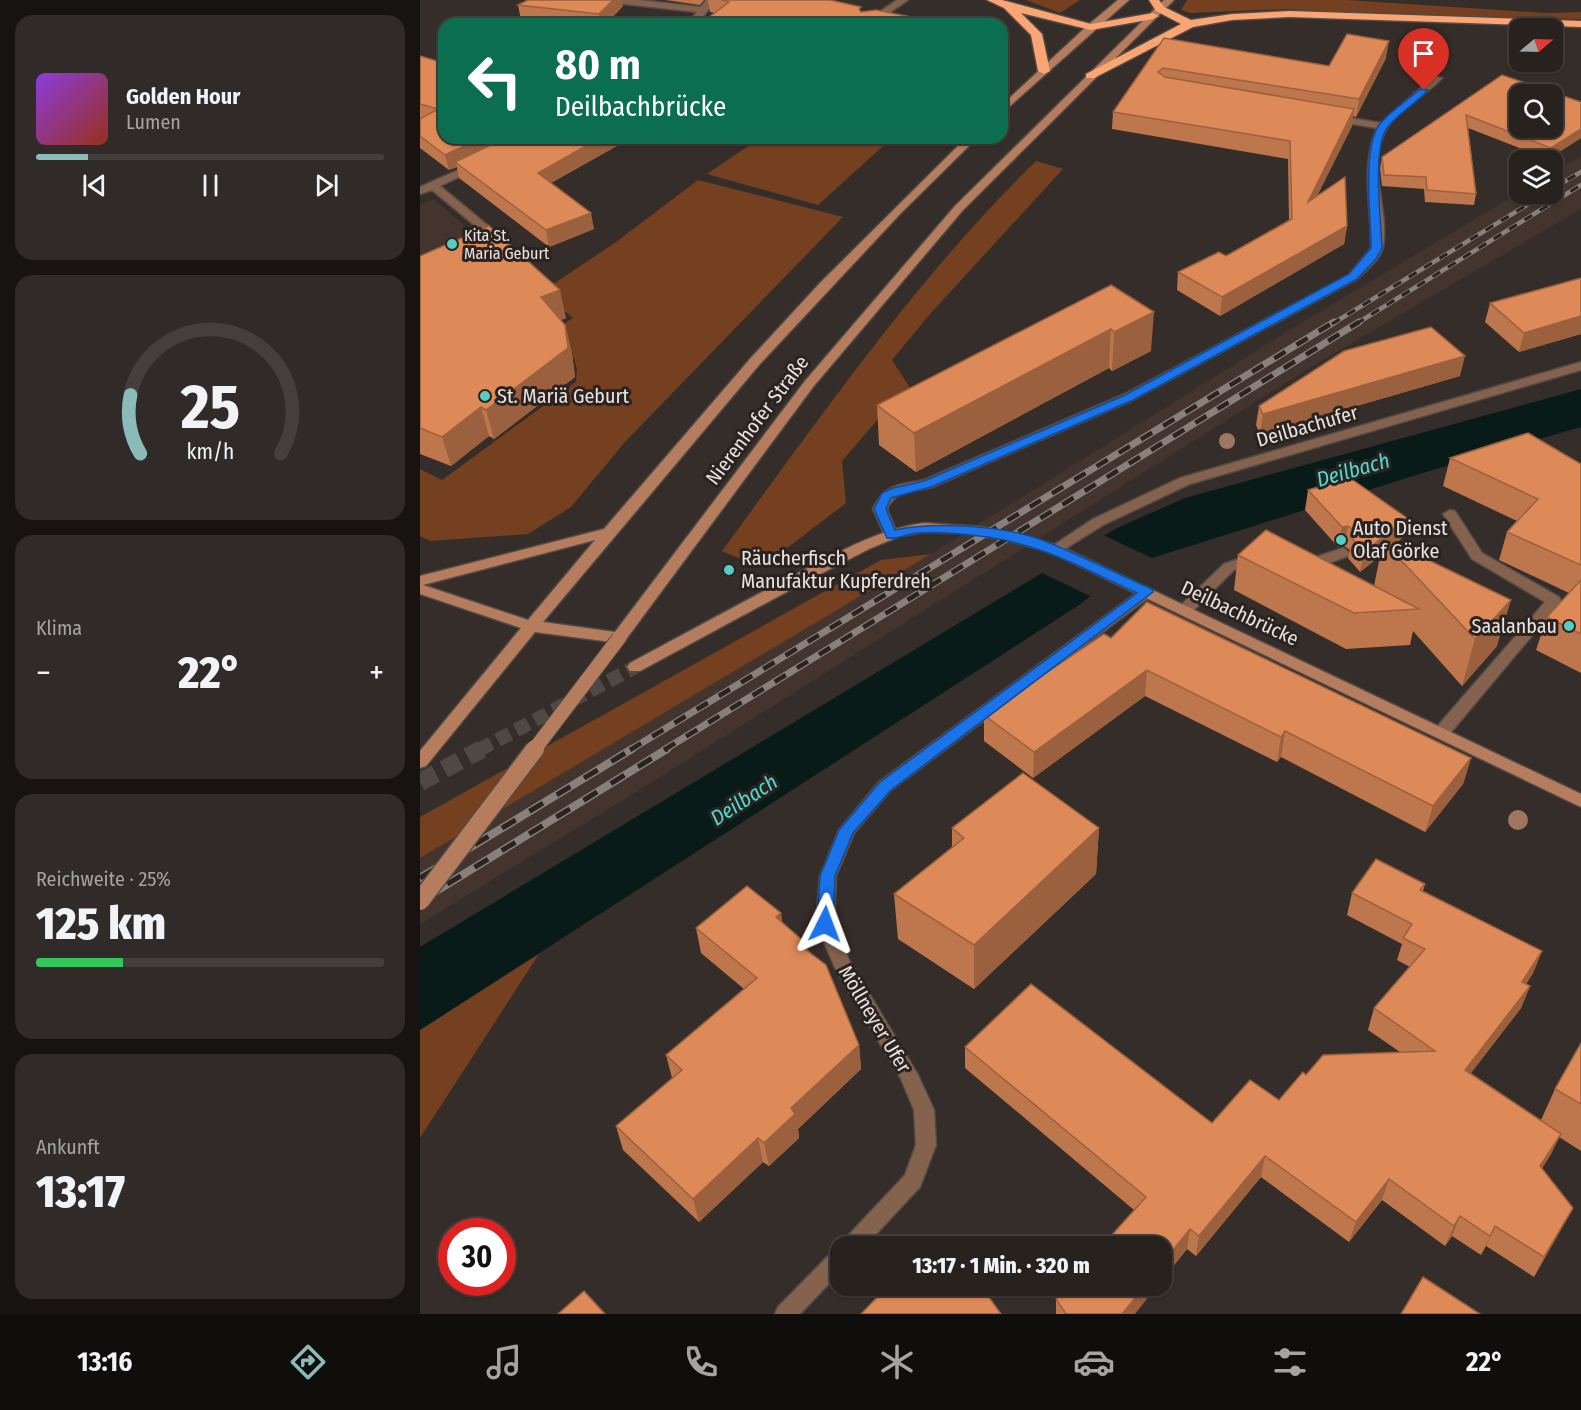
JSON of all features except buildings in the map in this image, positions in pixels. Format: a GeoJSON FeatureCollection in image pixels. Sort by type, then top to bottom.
{"type":"FeatureCollection","features":[{"type":"Feature","properties":{"kind":"highway"},"geometry":{"type":"LineString","coordinates":[[992,0],[1065,22],[1091,27],[1156,8],[1190,24]]}},
{"type":"Feature","properties":{"kind":"highway"},"geometry":{"type":"LineString","coordinates":[[1008,6],[1036,34],[1044,71]]}},
{"type":"Feature","properties":{"kind":"highway"},"geometry":{"type":"LineString","coordinates":[[1089,76],[1190,24],[1232,17],[1290,15],[1581,24]]}},
{"type":"Feature","properties":{"kind":"main road"},"geometry":{"type":"LineString","coordinates":[[1008,104],[1091,27],[1124,0]]}},
{"type":"Feature","properties":{"kind":"main road","name":"Nierenhofer Straße"},"geometry":{"type":"LineString","coordinates":[[420,901],[809,384],[959,208],[1156,8],[1169,0]]}},
{"type":"Feature","properties":{"kind":"main road","name":"Nierenhofer Straße"},"geometry":{"type":"LineString","coordinates":[[420,762],[606,533],[773,341],[912,193],[965,144]]}},
{"type":"Feature","properties":{"kind":"main road","name":"Deilbachbrücke"},"geometry":{"type":"LineString","coordinates":[[635,667],[865,545],[891,535],[917,529],[953,529],[1011,537],[1057,550],[1581,801]]}},
{"type":"Feature","properties":{"kind":"main road"},"geometry":{"type":"LineString","coordinates":[[420,581],[509,559],[559,543],[606,533]]}},
{"type":"Feature","properties":{"kind":"main road"},"geometry":{"type":"LineString","coordinates":[[420,589],[480,611],[531,626],[619,638]]}},
{"type":"Feature","properties":{"kind":"street"},"geometry":{"type":"LineString","coordinates":[[615,0],[704,10]]}},
{"type":"Feature","properties":{"kind":"street"},"geometry":{"type":"LineString","coordinates":[[697,18],[711,0]]}},
{"type":"Feature","properties":{"kind":"street"},"geometry":{"type":"LineString","coordinates":[[876,18],[903,0]]}},
{"type":"Feature","properties":{"kind":"street"},"geometry":{"type":"LineString","coordinates":[[891,535],[880,509],[886,495],[897,490],[927,484],[1129,397],[1353,277],[1372,257],[1377,248],[1374,158],[1376,142],[1383,126],[1437,78]]}},
{"type":"Feature","properties":{"kind":"street"},"geometry":{"type":"LineString","coordinates":[[1326,116],[1383,126]]}},
{"type":"Feature","properties":{"kind":"street"},"geometry":{"type":"LineString","coordinates":[[420,191],[486,161]]}},
{"type":"Feature","properties":{"kind":"street"},"geometry":{"type":"LineString","coordinates":[[433,185],[510,250]]}},
{"type":"Feature","properties":{"kind":"street","name":"Deilbachufer"},"geometry":{"type":"LineString","coordinates":[[1057,550],[1098,522],[1185,481],[1581,366]]}},
{"type":"Feature","properties":{"kind":"street"},"geometry":{"type":"LineString","coordinates":[[1441,733],[1554,602],[1477,556],[1450,514]]}},
{"type":"Feature","properties":{"kind":"street"},"geometry":{"type":"LineString","coordinates":[[1185,610],[1229,567],[1272,552]]}},
{"type":"Feature","properties":{"kind":"street"},"geometry":{"type":"LineString","coordinates":[[1294,553],[1315,562],[1343,553]]}},
{"type":"Feature","properties":{"kind":"street","name":"Möllneyer Ufer"},"geometry":{"type":"LineString","coordinates":[[861,1236],[913,1181],[926,1145],[924,1110],[909,1075],[841,963],[825,924],[828,876],[847,830],[885,786],[1147,592]]}},
{"type":"Feature","properties":{"kind":"street"},"geometry":{"type":"LineString","coordinates":[[785,1314],[830,1268]]}},
{"type":"Feature","properties":{"kind":"shaded area"},"geometry":{"type":"Polygon","coordinates":[[[1026,0],[1080,0],[1060,13],[1026,0]]]}},
{"type":"Feature","properties":{"kind":"shaded area"},"geometry":{"type":"Polygon","coordinates":[[[1187,0],[1346,0],[1546,13],[1581,12],[1581,19],[1401,15],[1286,9],[1191,13],[1181,10],[1187,0]]]}},
{"type":"Feature","properties":{"kind":"shaded area"},"geometry":{"type":"Polygon","coordinates":[[[751,144],[885,144],[818,205],[707,174],[751,144]]]}},
{"type":"Feature","properties":{"kind":"shaded area"},"geometry":{"type":"Polygon","coordinates":[[[1581,156],[1581,209],[1311,367],[641,789],[420,924],[420,858],[621,734],[931,554],[1299,324],[1509,199],[1509,204],[1563,204],[1563,167],[1581,156]]]}},
{"type":"Feature","properties":{"kind":"shaded area"},"geometry":{"type":"Polygon","coordinates":[[[1036,161],[1063,169],[930,314],[892,360],[916,397],[885,411],[842,461],[846,503],[761,568],[722,551],[910,300],[992,206],[1036,161]]]}},
{"type":"Feature","properties":{"kind":"shaded area"},"geometry":{"type":"Polygon","coordinates":[[[698,180],[843,217],[624,443],[571,507],[528,534],[430,541],[420,536],[420,469],[442,480],[576,382],[577,369],[569,341],[551,332],[573,318],[553,302],[537,295],[616,242],[698,180]]]}},
{"type":"Feature","properties":{"kind":"shaded area","name":"Kita St. Maria Geburt"},"geometry":{"type":"Polygon","coordinates":[[[434,199],[529,282],[420,354],[420,205],[434,199]]]}},
{"type":"Feature","properties":{"kind":"shaded area"},"geometry":{"type":"Polygon","coordinates":[[[931,554],[420,858],[420,817],[881,560],[931,554]]]}},
{"type":"Feature","properties":{"kind":"shaded area"},"geometry":{"type":"Polygon","coordinates":[[[539,954],[420,1138],[420,1030],[539,954]]]}},
{"type":"Feature","properties":{"kind":"water","name":"Deilbach"},"geometry":{"type":"Polygon","coordinates":[[[1581,389],[1581,427],[1426,472],[1136,563],[1076,607],[420,1030],[420,947],[1117,528],[1185,498],[1581,389]]]}},
{"type":"Feature","properties":{"kind":"pier"},"geometry":{"type":"Polygon","coordinates":[[[1101,534],[1156,560],[1137,566],[1094,598],[1040,572],[1101,534]]]}},
{"type":"Feature","properties":{"kind":"tunnel"},"geometry":{"type":"LineString","coordinates":[[479,750],[635,667]]}},
{"type":"Feature","properties":{"kind":"tunnel"},"geometry":{"type":"LineString","coordinates":[[420,782],[482,749]]}},
{"type":"Feature","properties":{"kind":"railway"},"geometry":{"type":"LineString","coordinates":[[1563,183],[1581,172]]}},
{"type":"Feature","properties":{"kind":"railway"},"geometry":{"type":"LineString","coordinates":[[1356,324],[1581,185]]}},
{"type":"Feature","properties":{"kind":"railway"},"geometry":{"type":"LineString","coordinates":[[1332,324],[1529,204]]}},
{"type":"Feature","properties":{"kind":"railway"},"geometry":{"type":"LineString","coordinates":[[630,750],[1334,322]]}},
{"type":"Feature","properties":{"kind":"railway"},"geometry":{"type":"LineString","coordinates":[[664,750],[1359,322]]}},
{"type":"Feature","properties":{"kind":"railway"},"geometry":{"type":"LineString","coordinates":[[420,878],[632,749]]}},
{"type":"Feature","properties":{"kind":"railway"},"geometry":{"type":"LineString","coordinates":[[420,901],[667,749]]}},
{"type":"Feature","properties":{"kind":"place","name":"Kita St. Maria Geburt"},"geometry":{"type":"Point","coordinates":[452,244]}},
{"type":"Feature","properties":{"kind":"place","name":"St. Mariä Geburt"},"geometry":{"type":"Point","coordinates":[485,396]}},
{"type":"Feature","properties":{"kind":"place","name":"Auto Dienst Olaf Görke"},"geometry":{"type":"Point","coordinates":[1341,540]}},
{"type":"Feature","properties":{"kind":"place","name":"Räucherfisch Manufaktur Kupferdreh"},"geometry":{"type":"Point","coordinates":[729,570]}},
{"type":"Feature","properties":{"kind":"place","name":"Saalanbau"},"geometry":{"type":"Point","coordinates":[1569,626]}},
{"type":"Feature","properties":{"kind":"route"},"geometry":{"type":"LineString","coordinates":[[825,924],[828,876],[847,830],[885,786],[1147,592],[1036,542],[953,529],[904,530],[891,535],[880,509],[886,495],[897,490],[927,484],[1129,397],[1353,277],[1372,257],[1377,248],[1374,158],[1376,142],[1383,126],[1424,90]]}}]}
